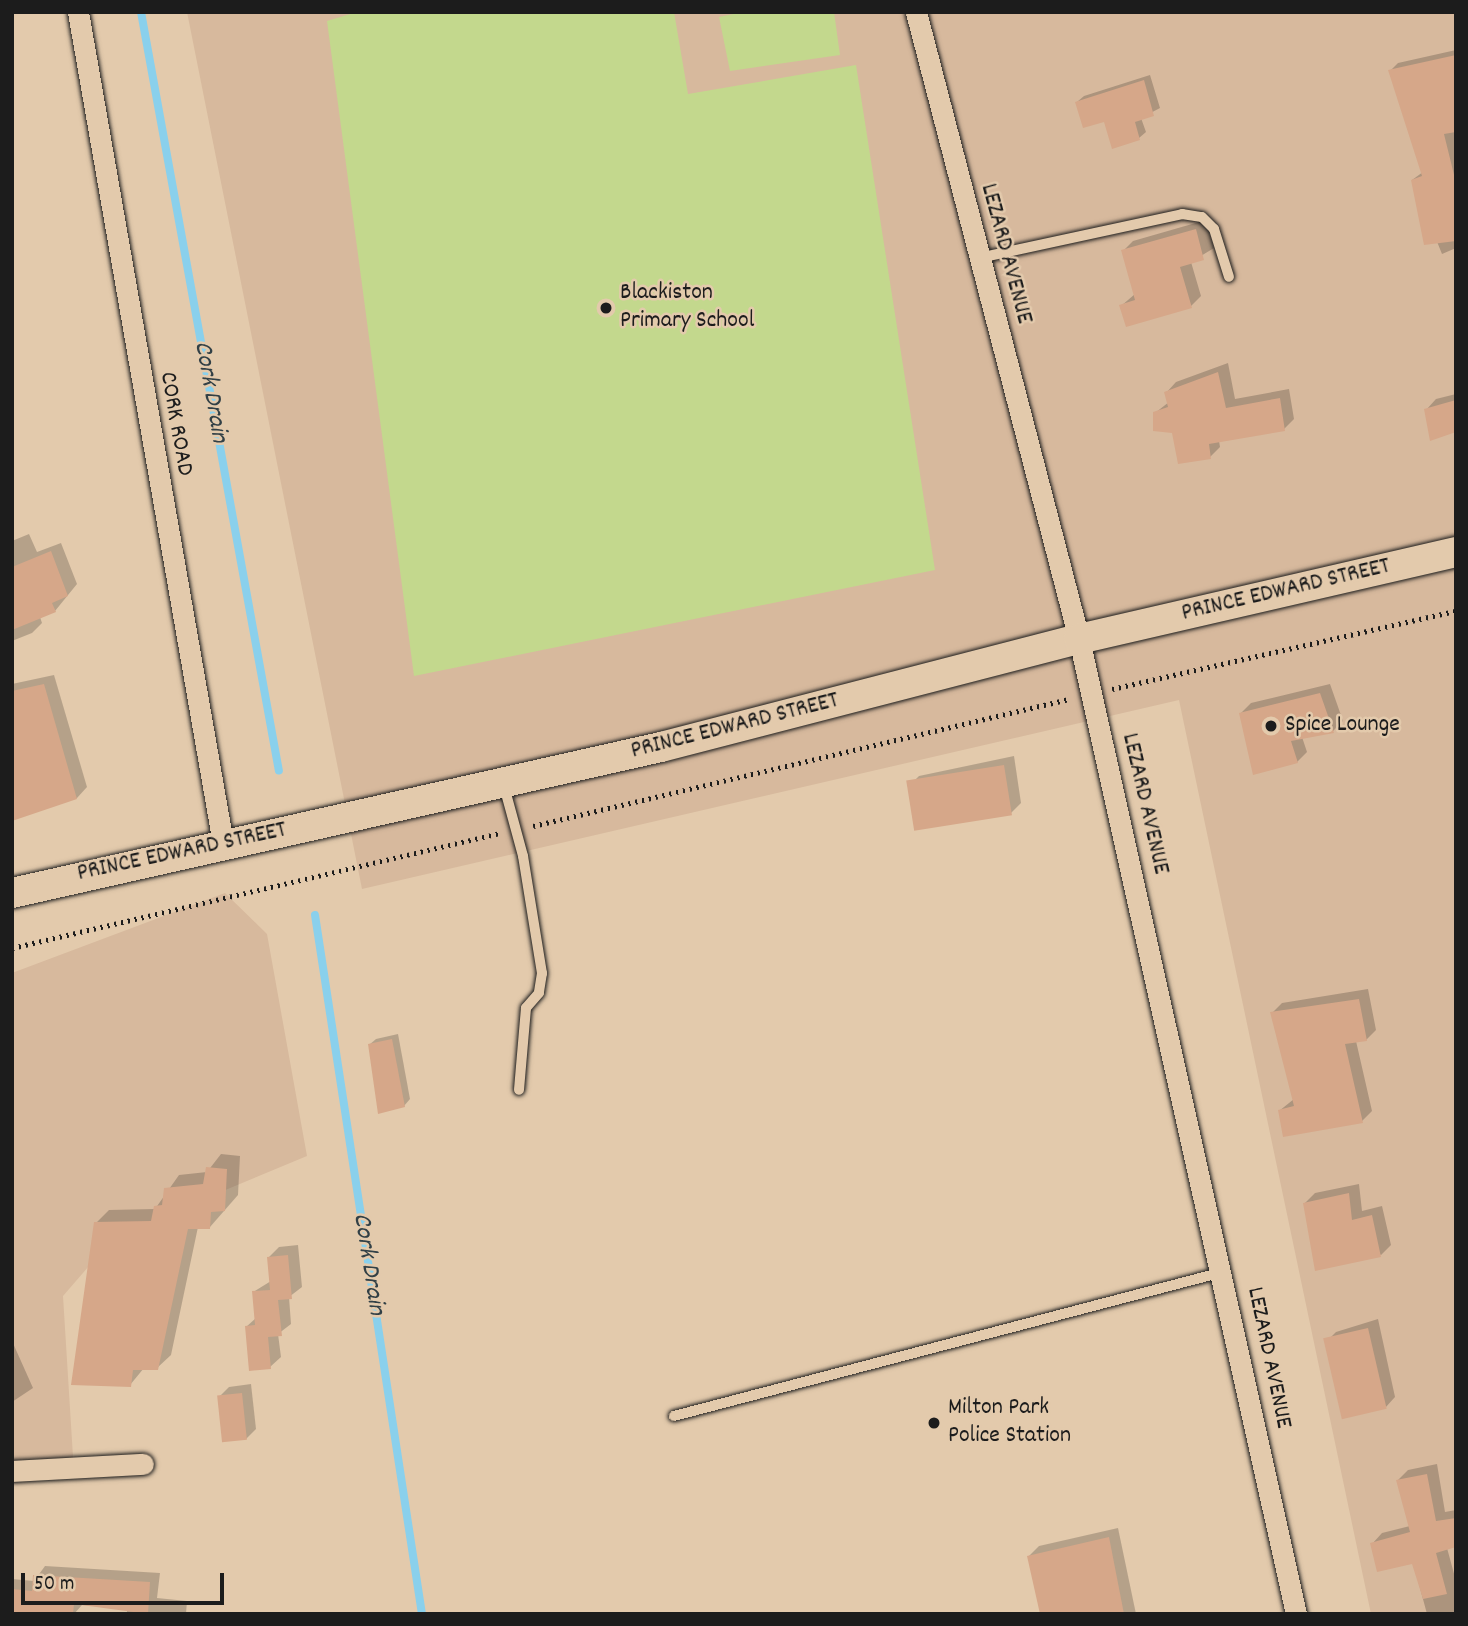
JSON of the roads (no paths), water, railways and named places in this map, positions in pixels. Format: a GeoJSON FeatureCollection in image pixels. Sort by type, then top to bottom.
{"type":"FeatureCollection","features":[{"type":"Feature","properties":{"kind":"main road","name":"PRINCE EDWARD STREET"},"geometry":{"type":"LineString","coordinates":[[12,892],[503,783],[1079,639],[1456,552]]}},
{"type":"Feature","properties":{"kind":"street","name":"CORK ROAD"},"geometry":{"type":"LineString","coordinates":[[78,12],[223,844]]}},
{"type":"Feature","properties":{"kind":"street","name":"LEZARD AVENUE"},"geometry":{"type":"LineString","coordinates":[[916,12],[1079,639],[1223,1272],[1296,1614]]}},
{"type":"Feature","properties":{"kind":"street"},"geometry":{"type":"LineString","coordinates":[[12,1471],[143,1464]]}},
{"type":"Feature","properties":{"kind":"lane"},"geometry":{"type":"LineString","coordinates":[[979,258],[1182,214],[1202,217],[1214,229],[1229,277]]}},
{"type":"Feature","properties":{"kind":"lane"},"geometry":{"type":"LineString","coordinates":[[503,783],[516,830],[542,973],[539,993],[526,1008],[519,1090]]}},
{"type":"Feature","properties":{"kind":"lane"},"geometry":{"type":"LineString","coordinates":[[674,1416],[1223,1272]]}},
{"type":"Feature","properties":{"kind":"waterway","name":"Cork Drain"},"geometry":{"type":"LineString","coordinates":[[141,12],[279,771]]}},
{"type":"Feature","properties":{"kind":"waterway","name":"Cork Drain"},"geometry":{"type":"LineString","coordinates":[[315,915],[422,1614]]}},
{"type":"Feature","properties":{"kind":"place","name":"Blackiston Primary School"},"geometry":{"type":"Point","coordinates":[606,308]}},
{"type":"Feature","properties":{"kind":"place","name":"Spice Lounge"},"geometry":{"type":"Point","coordinates":[1271,726]}},
{"type":"Feature","properties":{"kind":"place","name":"Milton Park Police Station"},"geometry":{"type":"Point","coordinates":[934,1423]}}]}
